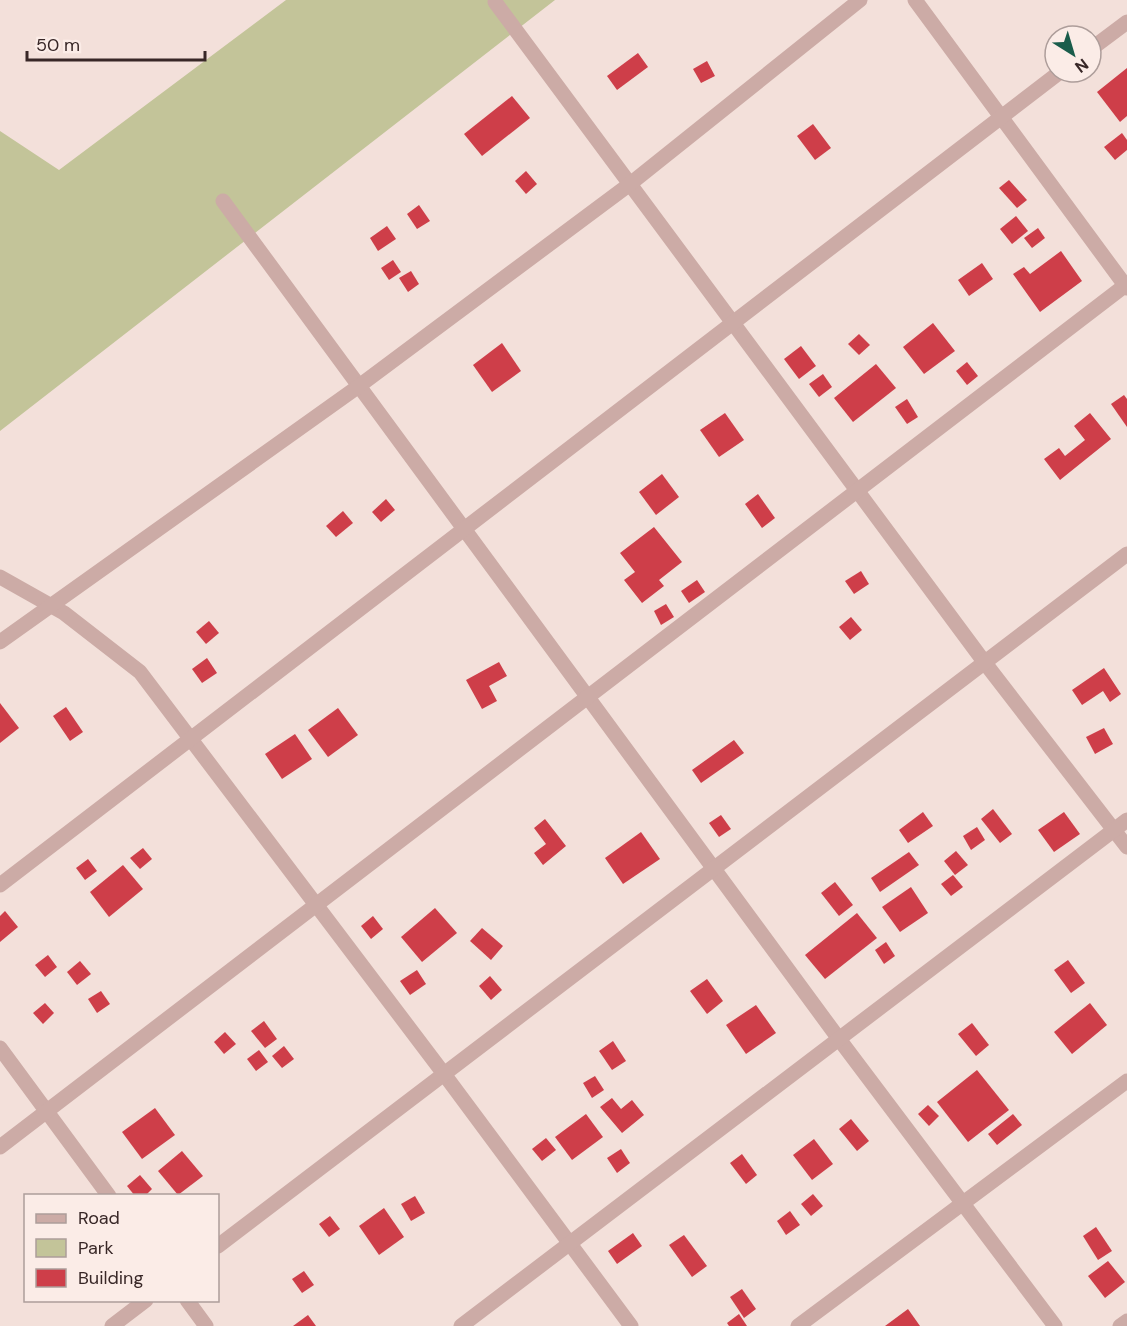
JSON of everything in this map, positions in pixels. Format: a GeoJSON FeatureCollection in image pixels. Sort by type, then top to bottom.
{"type":"FeatureCollection","features":[{"type":"Feature","properties":{"kind":"street"},"geometry":{"type":"LineString","coordinates":[[0,642],[359,386],[630,184],[860,0]]}},
{"type":"Feature","properties":{"kind":"street"},"geometry":{"type":"LineString","coordinates":[[0,1147],[1126,286],[915,0]]}},
{"type":"Feature","properties":{"kind":"street"},"geometry":{"type":"LineString","coordinates":[[495,2],[985,663],[1127,847]]}},
{"type":"Feature","properties":{"kind":"street"},"geometry":{"type":"LineString","coordinates":[[1103,40],[1127,22]]}},
{"type":"Feature","properties":{"kind":"street"},"geometry":{"type":"LineString","coordinates":[[0,885],[1044,84]]}},
{"type":"Feature","properties":{"kind":"street"},"geometry":{"type":"LineString","coordinates":[[223,201],[839,1039],[1055,1326]]}},
{"type":"Feature","properties":{"kind":"street"},"geometry":{"type":"LineString","coordinates":[[219,1245],[1127,554]]}},
{"type":"Feature","properties":{"kind":"street"},"geometry":{"type":"LineString","coordinates":[[0,578],[64,613],[140,672],[631,1326]]}},
{"type":"Feature","properties":{"kind":"street"},"geometry":{"type":"LineString","coordinates":[[461,1326],[1127,820]]}},
{"type":"Feature","properties":{"kind":"street"},"geometry":{"type":"LineString","coordinates":[[0,1048],[108,1194]]}},
{"type":"Feature","properties":{"kind":"street"},"geometry":{"type":"LineString","coordinates":[[798,1326],[1127,1081]]}},
{"type":"Feature","properties":{"kind":"street"},"geometry":{"type":"LineString","coordinates":[[112,1326],[143,1302]]}},
{"type":"Feature","properties":{"kind":"street"},"geometry":{"type":"LineString","coordinates":[[188,1302],[206,1326]]}},
{"type":"Feature","properties":{"kind":"street"},"geometry":{"type":"LineString","coordinates":[[1120,1326],[1127,1321]]}},
{"type":"Feature","properties":{"kind":"green space"},"geometry":{"type":"Polygon","coordinates":[[[286,0],[555,0],[0,431],[0,131],[59,170],[286,0]]]}},
{"type":"Feature","properties":{"kind":"building"},"geometry":{"type":"Polygon","coordinates":[[[638,53],[648,67],[617,90],[607,76],[638,53]]]}},
{"type":"Feature","properties":{"kind":"building"},"geometry":{"type":"Polygon","coordinates":[[[707,61],[715,76],[701,83],[693,69],[707,61]]]}},
{"type":"Feature","properties":{"kind":"building"},"geometry":{"type":"Polygon","coordinates":[[[1127,68],[1127,116],[1120,122],[1097,92],[1127,68]]]}},
{"type":"Feature","properties":{"kind":"building"},"geometry":{"type":"Polygon","coordinates":[[[512,96],[530,118],[482,156],[464,134],[512,96]]]}},
{"type":"Feature","properties":{"kind":"building"},"geometry":{"type":"Polygon","coordinates":[[[813,124],[831,148],[815,160],[797,136],[813,124]]]}},
{"type":"Feature","properties":{"kind":"building"},"geometry":{"type":"Polygon","coordinates":[[[1122,133],[1127,140],[1127,150],[1115,160],[1104,147],[1122,133]]]}},
{"type":"Feature","properties":{"kind":"building"},"geometry":{"type":"Polygon","coordinates":[[[526,171],[537,184],[526,194],[515,181],[526,171]]]}},
{"type":"Feature","properties":{"kind":"building"},"geometry":{"type":"Polygon","coordinates":[[[1009,180],[1027,200],[1017,208],[999,188],[1009,180]]]}},
{"type":"Feature","properties":{"kind":"building"},"geometry":{"type":"Polygon","coordinates":[[[419,205],[430,221],[417,229],[407,214],[419,205]]]}},
{"type":"Feature","properties":{"kind":"building"},"geometry":{"type":"Polygon","coordinates":[[[1016,216],[1028,231],[1012,244],[1000,229],[1016,216]]]}},
{"type":"Feature","properties":{"kind":"building"},"geometry":{"type":"Polygon","coordinates":[[[387,226],[396,239],[378,251],[370,238],[387,226]]]}},
{"type":"Feature","properties":{"kind":"building"},"geometry":{"type":"Polygon","coordinates":[[[1038,228],[1045,238],[1032,248],[1024,238],[1038,228]]]}},
{"type":"Feature","properties":{"kind":"building"},"geometry":{"type":"Polygon","coordinates":[[[1061,251],[1082,281],[1040,312],[1013,274],[1024,267],[1030,274],[1061,251]]]}},
{"type":"Feature","properties":{"kind":"building"},"geometry":{"type":"Polygon","coordinates":[[[393,260],[401,272],[389,280],[381,268],[393,260]]]}},
{"type":"Feature","properties":{"kind":"building"},"geometry":{"type":"Polygon","coordinates":[[[982,263],[993,279],[969,296],[958,280],[982,263]]]}},
{"type":"Feature","properties":{"kind":"building"},"geometry":{"type":"Polygon","coordinates":[[[411,271],[419,284],[408,292],[399,278],[411,271]]]}},
{"type":"Feature","properties":{"kind":"building"},"geometry":{"type":"Polygon","coordinates":[[[933,323],[955,351],[924,374],[903,347],[933,323]]]}},
{"type":"Feature","properties":{"kind":"building"},"geometry":{"type":"Polygon","coordinates":[[[859,334],[870,345],[859,355],[848,344],[859,334]]]}},
{"type":"Feature","properties":{"kind":"building"},"geometry":{"type":"Polygon","coordinates":[[[502,343],[521,371],[492,392],[473,365],[502,343]]]}},
{"type":"Feature","properties":{"kind":"building"},"geometry":{"type":"Polygon","coordinates":[[[801,346],[816,366],[799,379],[784,359],[801,346]]]}},
{"type":"Feature","properties":{"kind":"building"},"geometry":{"type":"Polygon","coordinates":[[[967,362],[978,376],[967,385],[956,371],[967,362]]]}},
{"type":"Feature","properties":{"kind":"building"},"geometry":{"type":"Polygon","coordinates":[[[876,364],[896,388],[853,422],[834,398],[876,364]]]}},
{"type":"Feature","properties":{"kind":"building"},"geometry":{"type":"Polygon","coordinates":[[[823,374],[832,387],[819,397],[809,384],[823,374]]]}},
{"type":"Feature","properties":{"kind":"building"},"geometry":{"type":"Polygon","coordinates":[[[1124,395],[1127,399],[1127,427],[1111,404],[1124,395]]]}},
{"type":"Feature","properties":{"kind":"building"},"geometry":{"type":"Polygon","coordinates":[[[907,399],[918,417],[907,424],[895,407],[907,399]]]}},
{"type":"Feature","properties":{"kind":"building"},"geometry":{"type":"Polygon","coordinates":[[[725,413],[744,440],[719,457],[700,430],[725,413]]]}},
{"type":"Feature","properties":{"kind":"building"},"geometry":{"type":"Polygon","coordinates":[[[1090,413],[1111,439],[1060,480],[1044,459],[1059,448],[1065,456],[1085,440],[1074,426],[1090,413]]]}},
{"type":"Feature","properties":{"kind":"building"},"geometry":{"type":"Polygon","coordinates":[[[662,474],[679,497],[656,515],[639,492],[662,474]]]}},
{"type":"Feature","properties":{"kind":"building"},"geometry":{"type":"Polygon","coordinates":[[[758,494],[775,518],[762,528],[745,504],[758,494]]]}},
{"type":"Feature","properties":{"kind":"building"},"geometry":{"type":"Polygon","coordinates":[[[386,499],[395,510],[381,522],[372,512],[386,499]]]}},
{"type":"Feature","properties":{"kind":"building"},"geometry":{"type":"Polygon","coordinates":[[[343,511],[353,523],[336,537],[326,526],[343,511]]]}},
{"type":"Feature","properties":{"kind":"building"},"geometry":{"type":"Polygon","coordinates":[[[654,527],[682,562],[659,580],[664,586],[642,603],[624,580],[635,572],[620,553],[654,527]]]}},
{"type":"Feature","properties":{"kind":"building"},"geometry":{"type":"Polygon","coordinates":[[[861,571],[869,584],[854,594],[845,581],[861,571]]]}},
{"type":"Feature","properties":{"kind":"building"},"geometry":{"type":"Polygon","coordinates":[[[697,580],[705,592],[689,603],[681,591],[697,580]]]}},
{"type":"Feature","properties":{"kind":"building"},"geometry":{"type":"Polygon","coordinates":[[[666,604],[674,617],[661,625],[654,611],[666,604]]]}},
{"type":"Feature","properties":{"kind":"building"},"geometry":{"type":"Polygon","coordinates":[[[851,617],[862,630],[850,640],[839,627],[851,617]]]}},
{"type":"Feature","properties":{"kind":"building"},"geometry":{"type":"Polygon","coordinates":[[[209,621],[219,633],[206,644],[196,632],[209,621]]]}},
{"type":"Feature","properties":{"kind":"building"},"geometry":{"type":"Polygon","coordinates":[[[207,658],[217,673],[202,683],[192,669],[207,658]]]}},
{"type":"Feature","properties":{"kind":"building"},"geometry":{"type":"Polygon","coordinates":[[[499,662],[507,676],[489,686],[497,701],[482,709],[466,680],[499,662]]]}},
{"type":"Feature","properties":{"kind":"building"},"geometry":{"type":"Polygon","coordinates":[[[1104,668],[1121,694],[1110,702],[1103,691],[1082,705],[1072,690],[1104,668]]]}},
{"type":"Feature","properties":{"kind":"building"},"geometry":{"type":"Polygon","coordinates":[[[0,703],[19,728],[0,743],[0,703]]]}},
{"type":"Feature","properties":{"kind":"building"},"geometry":{"type":"Polygon","coordinates":[[[66,707],[83,732],[70,741],[53,716],[66,707]]]}},
{"type":"Feature","properties":{"kind":"building"},"geometry":{"type":"Polygon","coordinates":[[[338,708],[358,735],[328,757],[308,730],[338,708]]]}},
{"type":"Feature","properties":{"kind":"building"},"geometry":{"type":"Polygon","coordinates":[[[1104,728],[1113,744],[1095,754],[1086,737],[1104,728]]]}},
{"type":"Feature","properties":{"kind":"building"},"geometry":{"type":"Polygon","coordinates":[[[295,734],[312,759],[282,779],[265,754],[295,734]]]}},
{"type":"Feature","properties":{"kind":"building"},"geometry":{"type":"Polygon","coordinates":[[[734,740],[744,753],[701,783],[692,770],[734,740]]]}},
{"type":"Feature","properties":{"kind":"building"},"geometry":{"type":"Polygon","coordinates":[[[993,809],[1012,834],[1000,843],[981,819],[993,809]]]}},
{"type":"Feature","properties":{"kind":"building"},"geometry":{"type":"Polygon","coordinates":[[[923,812],[933,826],[908,843],[899,830],[923,812]]]}},
{"type":"Feature","properties":{"kind":"building"},"geometry":{"type":"Polygon","coordinates":[[[1064,812],[1080,834],[1054,852],[1038,830],[1064,812]]]}},
{"type":"Feature","properties":{"kind":"building"},"geometry":{"type":"Polygon","coordinates":[[[721,815],[731,829],[719,837],[709,823],[721,815]]]}},
{"type":"Feature","properties":{"kind":"building"},"geometry":{"type":"Polygon","coordinates":[[[545,819],[566,846],[543,865],[534,853],[546,844],[534,828],[545,819]]]}},
{"type":"Feature","properties":{"kind":"building"},"geometry":{"type":"Polygon","coordinates":[[[977,827],[985,840],[971,850],[963,836],[977,827]]]}},
{"type":"Feature","properties":{"kind":"building"},"geometry":{"type":"Polygon","coordinates":[[[641,832],[660,859],[623,884],[605,858],[641,832]]]}},
{"type":"Feature","properties":{"kind":"building"},"geometry":{"type":"Polygon","coordinates":[[[143,848],[152,859],[140,869],[130,858],[143,848]]]}},
{"type":"Feature","properties":{"kind":"building"},"geometry":{"type":"Polygon","coordinates":[[[956,851],[968,865],[955,875],[944,861],[956,851]]]}},
{"type":"Feature","properties":{"kind":"building"},"geometry":{"type":"Polygon","coordinates":[[[909,852],[919,865],[880,892],[871,878],[909,852]]]}},
{"type":"Feature","properties":{"kind":"building"},"geometry":{"type":"Polygon","coordinates":[[[88,859],[97,871],[85,880],[76,868],[88,859]]]}},
{"type":"Feature","properties":{"kind":"building"},"geometry":{"type":"Polygon","coordinates":[[[123,865],[143,889],[109,917],[90,892],[123,865]]]}},
{"type":"Feature","properties":{"kind":"building"},"geometry":{"type":"Polygon","coordinates":[[[953,875],[963,887],[951,896],[941,884],[953,875]]]}},
{"type":"Feature","properties":{"kind":"building"},"geometry":{"type":"Polygon","coordinates":[[[835,882],[853,905],[839,916],[821,893],[835,882]]]}},
{"type":"Feature","properties":{"kind":"building"},"geometry":{"type":"Polygon","coordinates":[[[911,887],[928,913],[900,932],[882,907],[911,887]]]}},
{"type":"Feature","properties":{"kind":"building"},"geometry":{"type":"Polygon","coordinates":[[[435,908],[457,933],[422,962],[401,937],[435,908]]]}},
{"type":"Feature","properties":{"kind":"building"},"geometry":{"type":"Polygon","coordinates":[[[5,911],[18,927],[0,942],[0,916],[5,911]]]}},
{"type":"Feature","properties":{"kind":"building"},"geometry":{"type":"Polygon","coordinates":[[[857,913],[877,938],[825,979],[805,955],[857,913]]]}},
{"type":"Feature","properties":{"kind":"building"},"geometry":{"type":"Polygon","coordinates":[[[373,916],[383,929],[371,939],[361,926],[373,916]]]}},
{"type":"Feature","properties":{"kind":"building"},"geometry":{"type":"Polygon","coordinates":[[[482,928],[503,946],[491,960],[470,941],[482,928]]]}},
{"type":"Feature","properties":{"kind":"building"},"geometry":{"type":"Polygon","coordinates":[[[886,942],[895,956],[884,964],[875,950],[886,942]]]}},
{"type":"Feature","properties":{"kind":"building"},"geometry":{"type":"Polygon","coordinates":[[[48,955],[57,967],[45,977],[35,965],[48,955]]]}},
{"type":"Feature","properties":{"kind":"building"},"geometry":{"type":"Polygon","coordinates":[[[1068,960],[1085,983],[1071,993],[1054,970],[1068,960]]]}},
{"type":"Feature","properties":{"kind":"building"},"geometry":{"type":"Polygon","coordinates":[[[80,961],[91,974],[77,985],[67,972],[80,961]]]}},
{"type":"Feature","properties":{"kind":"building"},"geometry":{"type":"Polygon","coordinates":[[[417,970],[426,984],[410,995],[400,981],[417,970]]]}},
{"type":"Feature","properties":{"kind":"building"},"geometry":{"type":"Polygon","coordinates":[[[490,976],[502,990],[491,1000],[479,986],[490,976]]]}},
{"type":"Feature","properties":{"kind":"building"},"geometry":{"type":"Polygon","coordinates":[[[707,979],[723,1001],[707,1014],[690,991],[707,979]]]}},
{"type":"Feature","properties":{"kind":"building"},"geometry":{"type":"Polygon","coordinates":[[[101,991],[110,1004],[97,1013],[88,999],[101,991]]]}},
{"type":"Feature","properties":{"kind":"building"},"geometry":{"type":"Polygon","coordinates":[[[45,1003],[54,1013],[43,1024],[33,1013],[45,1003]]]}},
{"type":"Feature","properties":{"kind":"building"},"geometry":{"type":"Polygon","coordinates":[[[1090,1003],[1107,1025],[1072,1054],[1054,1032],[1090,1003]]]}},
{"type":"Feature","properties":{"kind":"building"},"geometry":{"type":"Polygon","coordinates":[[[756,1005],[776,1033],[746,1054],[726,1025],[756,1005]]]}},
{"type":"Feature","properties":{"kind":"building"},"geometry":{"type":"Polygon","coordinates":[[[264,1021],[277,1039],[265,1048],[251,1031],[264,1021]]]}},
{"type":"Feature","properties":{"kind":"building"},"geometry":{"type":"Polygon","coordinates":[[[972,1023],[989,1045],[976,1056],[958,1034],[972,1023]]]}},
{"type":"Feature","properties":{"kind":"building"},"geometry":{"type":"Polygon","coordinates":[[[225,1032],[236,1044],[224,1054],[214,1042],[225,1032]]]}},
{"type":"Feature","properties":{"kind":"building"},"geometry":{"type":"Polygon","coordinates":[[[613,1041],[626,1061],[612,1070],[599,1051],[613,1041]]]}},
{"type":"Feature","properties":{"kind":"building"},"geometry":{"type":"Polygon","coordinates":[[[284,1046],[294,1059],[282,1068],[272,1056],[284,1046]]]}},
{"type":"Feature","properties":{"kind":"building"},"geometry":{"type":"Polygon","coordinates":[[[259,1050],[268,1062],[256,1071],[247,1059],[259,1050]]]}},
{"type":"Feature","properties":{"kind":"building"},"geometry":{"type":"Polygon","coordinates":[[[977,1070],[1009,1110],[968,1142],[937,1102],[977,1070]]]}},
{"type":"Feature","properties":{"kind":"building"},"geometry":{"type":"Polygon","coordinates":[[[595,1076],[604,1090],[592,1098],[583,1083],[595,1076]]]}},
{"type":"Feature","properties":{"kind":"building"},"geometry":{"type":"Polygon","coordinates":[[[612,1098],[621,1109],[632,1100],[644,1115],[622,1133],[600,1107],[612,1098]]]}},
{"type":"Feature","properties":{"kind":"building"},"geometry":{"type":"Polygon","coordinates":[[[928,1105],[939,1116],[929,1126],[918,1114],[928,1105]]]}},
{"type":"Feature","properties":{"kind":"building"},"geometry":{"type":"Polygon","coordinates":[[[155,1108],[175,1135],[142,1159],[122,1132],[155,1108]]]}},
{"type":"Feature","properties":{"kind":"building"},"geometry":{"type":"Polygon","coordinates":[[[586,1114],[603,1137],[572,1160],[555,1137],[586,1114]]]}},
{"type":"Feature","properties":{"kind":"building"},"geometry":{"type":"Polygon","coordinates":[[[1013,1114],[1022,1125],[997,1145],[988,1134],[1013,1114]]]}},
{"type":"Feature","properties":{"kind":"building"},"geometry":{"type":"Polygon","coordinates":[[[851,1119],[869,1141],[857,1151],[839,1129],[851,1119]]]}},
{"type":"Feature","properties":{"kind":"building"},"geometry":{"type":"Polygon","coordinates":[[[546,1138],[556,1150],[542,1161],[532,1149],[546,1138]]]}},
{"type":"Feature","properties":{"kind":"building"},"geometry":{"type":"Polygon","coordinates":[[[814,1139],[833,1164],[812,1180],[793,1155],[814,1139]]]}},
{"type":"Feature","properties":{"kind":"building"},"geometry":{"type":"Polygon","coordinates":[[[621,1149],[630,1163],[617,1173],[607,1158],[621,1149]]]}},
{"type":"Feature","properties":{"kind":"building"},"geometry":{"type":"Polygon","coordinates":[[[182,1151],[203,1176],[177,1194],[158,1171],[182,1151]]]}},
{"type":"Feature","properties":{"kind":"building"},"geometry":{"type":"Polygon","coordinates":[[[742,1154],[757,1175],[746,1184],[730,1163],[742,1154]]]}},
{"type":"Feature","properties":{"kind":"building"},"geometry":{"type":"Polygon","coordinates":[[[140,1175],[152,1189],[147,1194],[133,1194],[127,1186],[140,1175]]]}},
{"type":"Feature","properties":{"kind":"building"},"geometry":{"type":"Polygon","coordinates":[[[813,1194],[823,1206],[811,1216],[801,1204],[813,1194]]]}},
{"type":"Feature","properties":{"kind":"building"},"geometry":{"type":"Polygon","coordinates":[[[415,1196],[425,1213],[411,1221],[401,1204],[415,1196]]]}},
{"type":"Feature","properties":{"kind":"building"},"geometry":{"type":"Polygon","coordinates":[[[384,1208],[404,1237],[379,1255],[359,1226],[384,1208]]]}},
{"type":"Feature","properties":{"kind":"building"},"geometry":{"type":"Polygon","coordinates":[[[790,1211],[800,1225],[786,1235],[777,1221],[790,1211]]]}},
{"type":"Feature","properties":{"kind":"building"},"geometry":{"type":"Polygon","coordinates":[[[330,1216],[340,1229],[329,1237],[319,1224],[330,1216]]]}},
{"type":"Feature","properties":{"kind":"building"},"geometry":{"type":"Polygon","coordinates":[[[1096,1227],[1112,1251],[1098,1260],[1083,1236],[1096,1227]]]}},
{"type":"Feature","properties":{"kind":"building"},"geometry":{"type":"Polygon","coordinates":[[[633,1233],[642,1246],[617,1264],[608,1251],[633,1233]]]}},
{"type":"Feature","properties":{"kind":"building"},"geometry":{"type":"Polygon","coordinates":[[[684,1235],[707,1266],[692,1277],[669,1245],[684,1235]]]}},
{"type":"Feature","properties":{"kind":"building"},"geometry":{"type":"Polygon","coordinates":[[[1108,1261],[1125,1282],[1105,1298],[1088,1276],[1108,1261]]]}},
{"type":"Feature","properties":{"kind":"building"},"geometry":{"type":"Polygon","coordinates":[[[304,1271],[314,1285],[302,1293],[292,1279],[304,1271]]]}},
{"type":"Feature","properties":{"kind":"building"},"geometry":{"type":"Polygon","coordinates":[[[742,1289],[756,1309],[744,1318],[730,1297],[742,1289]]]}},
{"type":"Feature","properties":{"kind":"building"},"geometry":{"type":"Polygon","coordinates":[[[908,1309],[920,1326],[885,1326],[908,1309]]]}},
{"type":"Feature","properties":{"kind":"building"},"geometry":{"type":"Polygon","coordinates":[[[739,1314],[747,1326],[729,1326],[727,1323],[739,1314]]]}},
{"type":"Feature","properties":{"kind":"building"},"geometry":{"type":"Polygon","coordinates":[[[308,1315],[316,1326],[293,1326],[308,1315]]]}}]}
